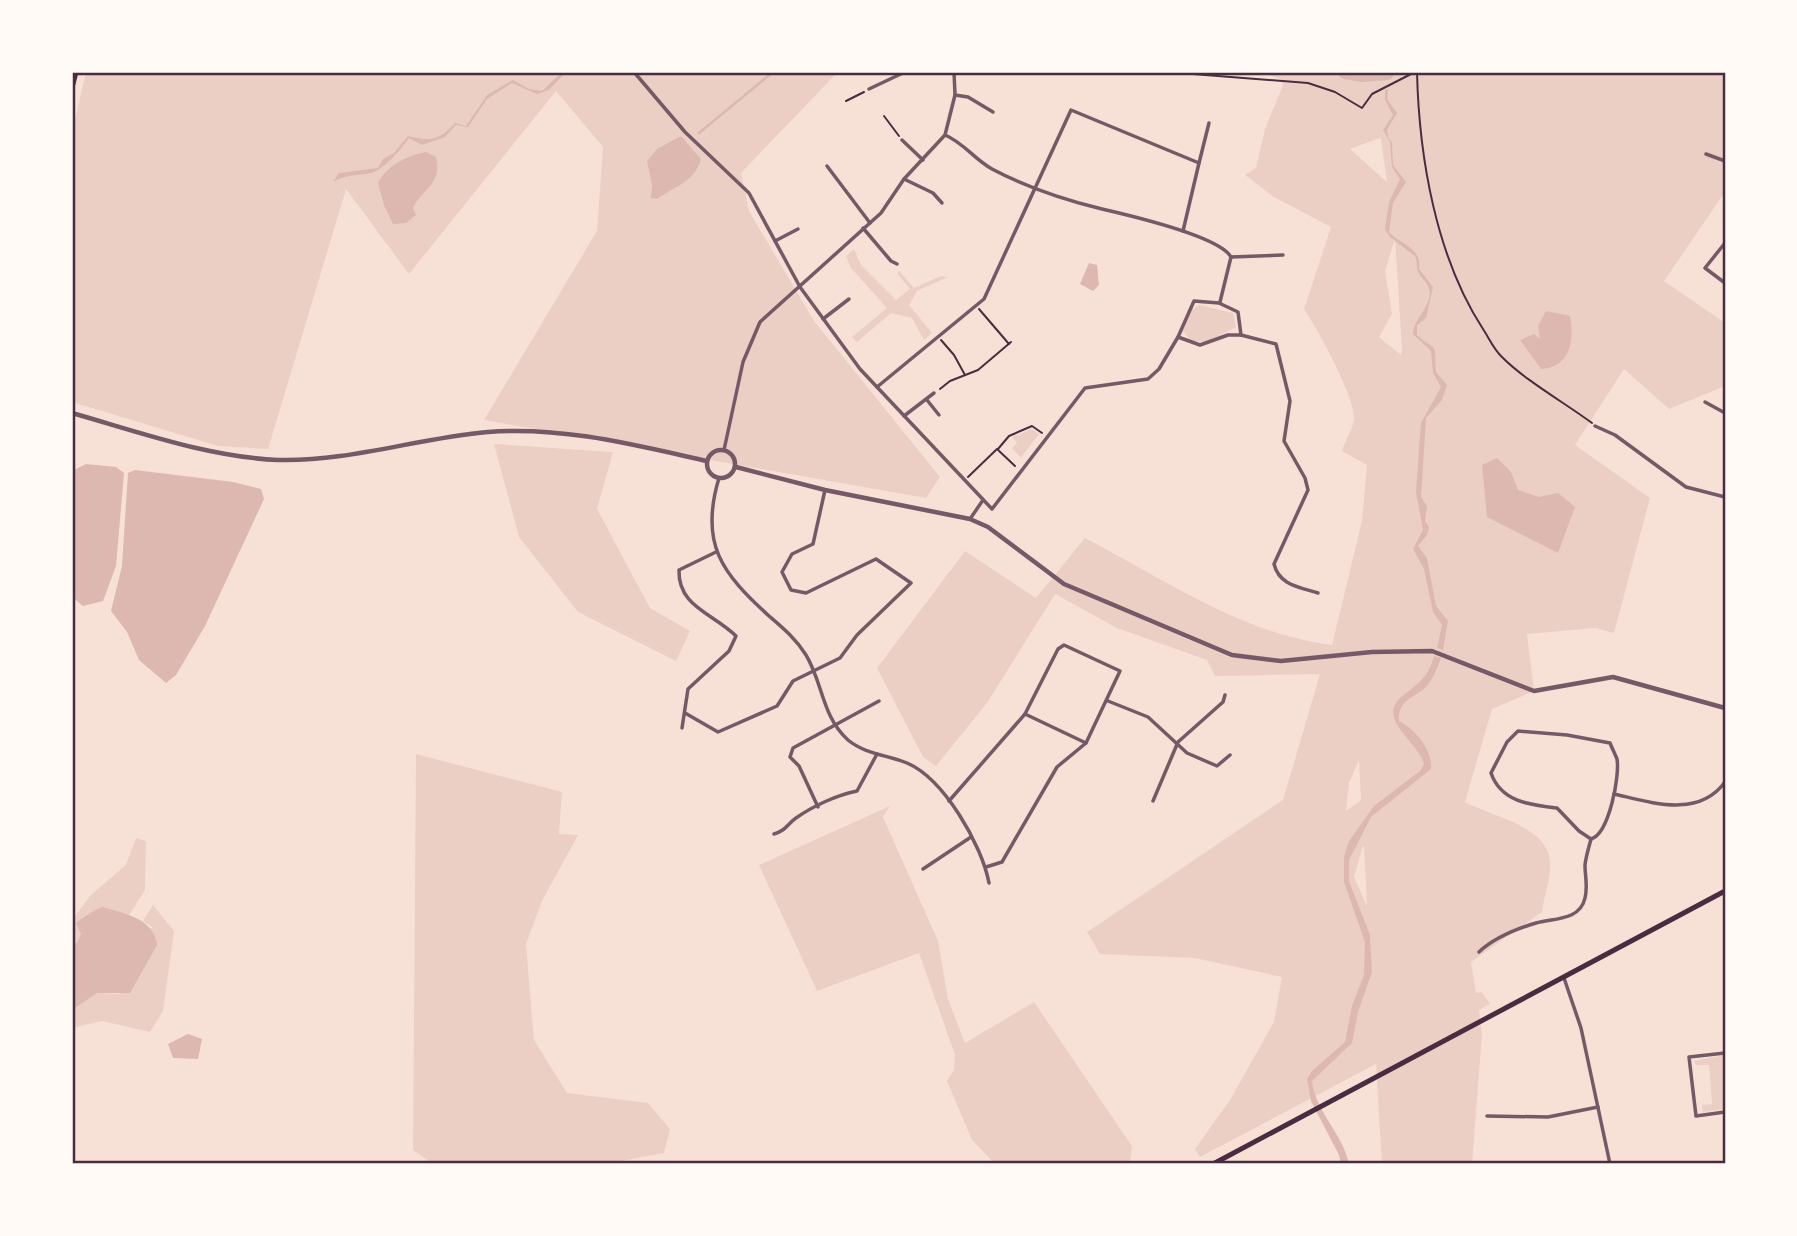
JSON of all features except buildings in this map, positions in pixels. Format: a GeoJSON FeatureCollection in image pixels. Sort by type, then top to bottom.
{"type":"FeatureCollection","features":[{"type":"Feature","properties":{"kind":"highway"},"geometry":{"type":"LineString","coordinates":[[72,84],[75,72]]}},
{"type":"Feature","properties":{"kind":"main road"},"geometry":{"type":"LineString","coordinates":[[1213,1164],[1725,891]]}},
{"type":"Feature","properties":{"kind":"street"},"geometry":{"type":"LineString","coordinates":[[634,72],[685,132],[748,193],[800,287],[822,320],[877,387],[992,509],[1085,388],[1148,379],[1158,369],[1178,337],[1191,304],[1198,300],[1219,303],[1238,312],[1241,335]]}},
{"type":"Feature","properties":{"kind":"street"},"geometry":{"type":"LineString","coordinates":[[869,89],[905,72]]}},
{"type":"Feature","properties":{"kind":"street"},"geometry":{"type":"LineString","coordinates":[[724,450],[743,362],[752,335],[768,313],[870,223],[893,198],[904,179],[945,135],[956,96],[954,72]]}},
{"type":"Feature","properties":{"kind":"street"},"geometry":{"type":"LineString","coordinates":[[956,96],[968,97],[993,112]]}},
{"type":"Feature","properties":{"kind":"street"},"geometry":{"type":"LineString","coordinates":[[877,387],[976,306],[987,293],[1071,110],[1199,163]]}},
{"type":"Feature","properties":{"kind":"street"},"geometry":{"type":"LineString","coordinates":[[1183,231],[1209,123]]}},
{"type":"Feature","properties":{"kind":"street"},"geometry":{"type":"LineString","coordinates":[[945,135],[967,146],[988,166],[1035,187],[1183,231],[1222,248],[1231,257],[1283,256]]}},
{"type":"Feature","properties":{"kind":"street"},"geometry":{"type":"LineString","coordinates":[[902,139],[923,160]]}},
{"type":"Feature","properties":{"kind":"street"},"geometry":{"type":"LineString","coordinates":[[1706,154],[1725,161]]}},
{"type":"Feature","properties":{"kind":"street"},"geometry":{"type":"LineString","coordinates":[[827,166],[870,223]]}},
{"type":"Feature","properties":{"kind":"street"},"geometry":{"type":"LineString","coordinates":[[904,179],[933,193],[942,203]]}},
{"type":"Feature","properties":{"kind":"street"},"geometry":{"type":"LineString","coordinates":[[863,228],[891,261],[897,264]]}},
{"type":"Feature","properties":{"kind":"street"},"geometry":{"type":"LineString","coordinates":[[774,241],[798,229]]}},
{"type":"Feature","properties":{"kind":"street"},"geometry":{"type":"LineString","coordinates":[[1725,243],[1705,268],[1725,283]]}},
{"type":"Feature","properties":{"kind":"street"},"geometry":{"type":"LineString","coordinates":[[1219,303],[1231,257]]}},
{"type":"Feature","properties":{"kind":"street"},"geometry":{"type":"LineString","coordinates":[[822,320],[849,299]]}},
{"type":"Feature","properties":{"kind":"street"},"geometry":{"type":"LineString","coordinates":[[1178,337],[1200,345],[1228,335],[1241,335],[1273,342],[1279,348],[1280,368],[1290,401],[1284,440],[1308,485],[1306,496],[1274,564],[1276,574],[1284,582],[1318,593]]}},
{"type":"Feature","properties":{"kind":"street"},"geometry":{"type":"LineString","coordinates":[[904,416],[934,393]]}},
{"type":"Feature","properties":{"kind":"street"},"geometry":{"type":"LineString","coordinates":[[927,400],[939,415]]}},
{"type":"Feature","properties":{"kind":"street"},"geometry":{"type":"LineString","coordinates":[[1704,402],[1725,413]]}},
{"type":"Feature","properties":{"kind":"street"},"geometry":{"type":"LineString","coordinates":[[72,413],[207,450],[261,459],[303,459],[442,437],[526,430],[628,443],[707,461]]}},
{"type":"Feature","properties":{"kind":"street"},"geometry":{"type":"LineString","coordinates":[[1595,426],[1625,442],[1686,487],[1725,496]]}},
{"type":"Feature","properties":{"kind":"street"},"geometry":{"type":"LineString","coordinates":[[707,461],[713,452],[724,450],[733,456],[736,467]]}},
{"type":"Feature","properties":{"kind":"street"},"geometry":{"type":"LineString","coordinates":[[707,461],[711,474],[719,478],[727,477],[736,467]]}},
{"type":"Feature","properties":{"kind":"street"},"geometry":{"type":"LineString","coordinates":[[736,467],[825,490],[970,519],[988,527],[1064,584],[1200,642],[1255,660],[1309,660],[1372,652],[1432,651],[1534,691],[1613,677],[1725,708]]}},
{"type":"Feature","properties":{"kind":"street"},"geometry":{"type":"LineString","coordinates":[[719,478],[711,512],[711,534],[716,552],[734,582],[793,638],[813,669],[834,724],[861,748],[921,771],[937,784],[971,837],[986,867],[989,883]]}},
{"type":"Feature","properties":{"kind":"street"},"geometry":{"type":"LineString","coordinates":[[685,713],[718,732],[777,706],[793,681],[840,657],[857,635],[911,583],[876,559],[806,593],[791,590],[782,572],[792,554],[813,544],[825,490]]}},
{"type":"Feature","properties":{"kind":"street"},"geometry":{"type":"LineString","coordinates":[[970,519],[983,500]]}},
{"type":"Feature","properties":{"kind":"street"},"geometry":{"type":"LineString","coordinates":[[682,727],[688,688],[730,651],[736,636],[687,601],[679,584],[679,570],[716,552]]}},
{"type":"Feature","properties":{"kind":"street"},"geometry":{"type":"LineString","coordinates":[[949,802],[1025,714],[1058,649],[1064,645],[1120,671],[1086,743],[1057,767],[1002,862],[986,867]]}},
{"type":"Feature","properties":{"kind":"street"},"geometry":{"type":"LineString","coordinates":[[1153,801],[1178,742],[1223,702],[1225,695]]}},
{"type":"Feature","properties":{"kind":"street"},"geometry":{"type":"LineString","coordinates":[[818,807],[799,766],[790,757],[793,748],[879,701]]}},
{"type":"Feature","properties":{"kind":"street"},"geometry":{"type":"LineString","coordinates":[[1108,701],[1148,717],[1187,753],[1217,766],[1230,755]]}},
{"type":"Feature","properties":{"kind":"street"},"geometry":{"type":"LineString","coordinates":[[1025,714],[1086,743]]}},
{"type":"Feature","properties":{"kind":"street"},"geometry":{"type":"LineString","coordinates":[[1479,953],[1488,944],[1512,932],[1538,922],[1563,919],[1576,912],[1585,900],[1585,863],[1591,839],[1605,829],[1614,794],[1616,758],[1610,743],[1567,735],[1518,732],[1507,742],[1491,773],[1494,785],[1525,805],[1557,808],[1578,831],[1591,839]]}},
{"type":"Feature","properties":{"kind":"street"},"geometry":{"type":"LineString","coordinates":[[774,834],[784,831],[794,819],[857,791],[877,754]]}},
{"type":"Feature","properties":{"kind":"street"},"geometry":{"type":"LineString","coordinates":[[1614,794],[1671,807],[1702,799],[1725,782]]}},
{"type":"Feature","properties":{"kind":"street"},"geometry":{"type":"LineString","coordinates":[[923,869],[971,837]]}},
{"type":"Feature","properties":{"kind":"street"},"geometry":{"type":"LineString","coordinates":[[1564,978],[1581,1028],[1610,1164]]}},
{"type":"Feature","properties":{"kind":"street"},"geometry":{"type":"LineString","coordinates":[[1725,1053],[1689,1057],[1696,1116],[1725,1112]]}},
{"type":"Feature","properties":{"kind":"street"},"geometry":{"type":"LineString","coordinates":[[1487,1116],[1548,1117],[1598,1107]]}},
{"type":"Feature","properties":{"kind":"path"},"geometry":{"type":"LineString","coordinates":[[1167,72],[1239,76],[1322,86],[1362,108],[1372,94],[1416,72],[1420,121],[1435,214],[1449,265],[1465,297],[1501,356],[1595,426]]}},
{"type":"Feature","properties":{"kind":"path"},"geometry":{"type":"LineString","coordinates":[[846,101],[869,89]]}},
{"type":"Feature","properties":{"kind":"path"},"geometry":{"type":"LineString","coordinates":[[884,116],[902,139]]}},
{"type":"Feature","properties":{"kind":"path"},"geometry":{"type":"LineString","coordinates":[[934,393],[978,370],[1010,343],[976,306]]}},
{"type":"Feature","properties":{"kind":"path"},"geometry":{"type":"LineString","coordinates":[[938,337],[965,375]]}},
{"type":"Feature","properties":{"kind":"path"},"geometry":{"type":"LineString","coordinates":[[965,480],[1009,436],[1032,426],[1047,437]]}},
{"type":"Feature","properties":{"kind":"path"},"geometry":{"type":"LineString","coordinates":[[997,449],[1022,473]]}},
{"type":"Feature","properties":{"kind":"shaded area"},"geometry":{"type":"Polygon","coordinates":[[[86,72],[832,72],[834,76],[741,173],[749,211],[814,321],[940,477],[926,498],[484,420],[597,231],[603,147],[556,91],[409,274],[346,189],[268,449],[218,446],[72,402],[72,133],[86,72]]]}},
{"type":"Feature","properties":{"kind":"shaded area"},"geometry":{"type":"Polygon","coordinates":[[[562,72],[566,72],[549,90],[537,94],[512,83],[487,99],[468,127],[456,125],[445,137],[422,145],[409,138],[392,159],[376,171],[347,176],[333,182],[339,173],[378,168],[383,159],[394,153],[408,136],[433,139],[455,123],[466,126],[487,95],[513,80],[529,89],[542,91],[562,72]]]}},
{"type":"Feature","properties":{"kind":"shaded area"},"geometry":{"type":"Polygon","coordinates":[[[1261,72],[1725,72],[1725,192],[1664,281],[1725,323],[1725,386],[1669,409],[1624,369],[1575,445],[1650,498],[1614,633],[1595,628],[1527,634],[1534,691],[1492,709],[1465,802],[1530,831],[1547,850],[1550,863],[1542,912],[1471,962],[1476,993],[1482,992],[1490,1004],[1479,1010],[1482,1034],[1472,1164],[1382,1164],[1376,1064],[1200,1157],[1195,1149],[1230,1100],[1274,1022],[1282,977],[1195,958],[1100,954],[1087,932],[1283,800],[1320,674],[1215,676],[1207,660],[1117,628],[1055,594],[987,703],[936,766],[923,757],[877,668],[965,551],[1036,598],[1085,538],[1235,617],[1299,639],[1332,645],[1362,521],[1367,465],[1342,451],[1353,424],[1353,410],[1335,363],[1304,309],[1331,227],[1274,197],[1245,175],[1256,168],[1265,129],[1283,85],[1280,79],[1261,72]],[[1380,138],[1350,149],[1387,182],[1380,138]],[[1395,239],[1385,271],[1392,314],[1379,337],[1401,355],[1395,239]],[[1359,760],[1349,783],[1346,811],[1361,800],[1359,760]],[[1363,846],[1354,877],[1367,906],[1364,846],[1363,846]]]}},
{"type":"Feature","properties":{"kind":"shaded area"},"geometry":{"type":"Polygon","coordinates":[[[1388,89],[1387,99],[1397,113],[1387,130],[1392,143],[1393,165],[1406,182],[1393,203],[1389,232],[1414,251],[1419,269],[1433,287],[1426,318],[1417,325],[1417,335],[1434,348],[1436,372],[1447,385],[1442,400],[1426,418],[1421,497],[1427,506],[1425,521],[1429,527],[1427,535],[1418,546],[1427,558],[1436,606],[1448,621],[1443,650],[1437,648],[1442,625],[1433,612],[1424,569],[1413,549],[1423,530],[1416,492],[1421,423],[1441,387],[1433,373],[1431,351],[1413,334],[1416,322],[1429,299],[1428,286],[1418,272],[1415,256],[1390,237],[1385,229],[1389,202],[1400,179],[1392,167],[1390,142],[1383,130],[1393,115],[1385,100],[1385,90],[1388,89]]]}},
{"type":"Feature","properties":{"kind":"shaded area"},"geometry":{"type":"Polygon","coordinates":[[[681,136],[701,159],[698,167],[684,183],[657,199],[651,198],[652,185],[647,161],[657,149],[681,136]]]}},
{"type":"Feature","properties":{"kind":"shaded area"},"geometry":{"type":"Polygon","coordinates":[[[426,152],[436,157],[434,180],[413,208],[416,215],[406,223],[393,224],[378,183],[386,171],[398,162],[426,152]]]}},
{"type":"Feature","properties":{"kind":"shaded area"},"geometry":{"type":"Polygon","coordinates":[[[854,249],[861,265],[896,300],[910,289],[897,273],[899,271],[914,288],[941,276],[948,277],[917,291],[909,305],[932,333],[924,340],[912,318],[891,313],[857,342],[852,337],[887,308],[851,268],[846,256],[854,249]]]}},
{"type":"Feature","properties":{"kind":"shaded area"},"geometry":{"type":"Polygon","coordinates":[[[1089,263],[1097,265],[1099,285],[1093,291],[1080,284],[1089,263]]]}},
{"type":"Feature","properties":{"kind":"shaded area"},"geometry":{"type":"Polygon","coordinates":[[[1199,305],[1233,313],[1236,327],[1207,342],[1191,341],[1183,331],[1192,310],[1199,305]]]}},
{"type":"Feature","properties":{"kind":"shaded area"},"geometry":{"type":"Polygon","coordinates":[[[1546,311],[1570,316],[1572,334],[1564,358],[1558,364],[1541,369],[1520,340],[1534,334],[1540,339],[1538,326],[1546,311]]]}},
{"type":"Feature","properties":{"kind":"shaded area"},"geometry":{"type":"Polygon","coordinates":[[[1032,429],[1039,434],[1021,458],[1012,448],[1017,443],[1012,437],[1032,429]]]}},
{"type":"Feature","properties":{"kind":"shaded area"},"geometry":{"type":"Polygon","coordinates":[[[494,444],[613,452],[597,509],[650,608],[690,631],[676,661],[578,612],[519,537],[494,444]]]}},
{"type":"Feature","properties":{"kind":"shaded area"},"geometry":{"type":"Polygon","coordinates":[[[1497,458],[1511,472],[1518,490],[1539,497],[1558,493],[1575,507],[1558,553],[1487,517],[1482,465],[1497,458]]]}},
{"type":"Feature","properties":{"kind":"shaded area"},"geometry":{"type":"Polygon","coordinates":[[[86,464],[116,467],[124,473],[116,566],[103,601],[83,606],[72,597],[72,471],[86,464]]]}},
{"type":"Feature","properties":{"kind":"shaded area"},"geometry":{"type":"Polygon","coordinates":[[[135,470],[233,482],[261,489],[264,499],[205,626],[176,675],[166,683],[139,660],[127,632],[111,611],[122,566],[128,473],[135,470]]]}},
{"type":"Feature","properties":{"kind":"shaded area"},"geometry":{"type":"Polygon","coordinates":[[[1434,656],[1441,658],[1433,678],[1425,688],[1403,704],[1399,714],[1399,721],[1422,741],[1429,755],[1431,769],[1371,817],[1349,860],[1349,881],[1370,935],[1372,972],[1358,1012],[1352,1043],[1312,1081],[1318,1102],[1346,1153],[1349,1164],[1341,1164],[1311,1101],[1307,1079],[1312,1071],[1345,1042],[1352,1006],[1364,975],[1365,942],[1344,882],[1344,857],[1349,841],[1374,806],[1420,771],[1424,764],[1393,715],[1394,706],[1425,676],[1434,656]]]}},
{"type":"Feature","properties":{"kind":"shaded area"},"geometry":{"type":"Polygon","coordinates":[[[416,754],[562,792],[559,834],[578,835],[542,901],[526,944],[534,1040],[567,1093],[648,1103],[670,1129],[664,1153],[605,1164],[433,1164],[413,1150],[416,754]]]}},
{"type":"Feature","properties":{"kind":"shaded area"},"geometry":{"type":"Polygon","coordinates":[[[890,806],[883,817],[938,941],[948,999],[965,1043],[1034,1002],[1132,1146],[1130,1164],[995,1164],[972,1140],[947,1081],[954,1070],[955,1055],[919,953],[817,991],[759,865],[890,806]]]}},
{"type":"Feature","properties":{"kind":"shaded area"},"geometry":{"type":"Polygon","coordinates":[[[136,838],[146,841],[145,890],[129,915],[103,907],[72,952],[72,920],[91,895],[126,865],[136,838]]]}},
{"type":"Feature","properties":{"kind":"shaded area"},"geometry":{"type":"Polygon","coordinates":[[[153,905],[174,931],[163,1011],[150,1032],[102,1021],[72,1028],[72,1009],[97,993],[119,994],[152,927],[143,921],[153,905]]]}},
{"type":"Feature","properties":{"kind":"shaded area"},"geometry":{"type":"Polygon","coordinates":[[[103,907],[137,918],[150,929],[157,945],[130,993],[97,993],[72,1010],[72,942],[77,943],[81,934],[76,923],[103,907]]]}},
{"type":"Feature","properties":{"kind":"shaded area"},"geometry":{"type":"Polygon","coordinates":[[[188,1034],[202,1039],[198,1059],[173,1058],[168,1044],[188,1034]]]}},
{"type":"Feature","properties":{"kind":"shaded area"},"geometry":{"type":"Polygon","coordinates":[[[1725,1055],[1725,1109],[1703,1112],[1702,1105],[1712,1104],[1709,1065],[1696,1065],[1694,1061],[1725,1055]]]}},
{"type":"Feature","properties":{"kind":"waterway"},"geometry":{"type":"LineString","coordinates":[[699,133],[773,72]]}},
{"type":"Feature","properties":{"kind":"waterway"},"geometry":{"type":"LineString","coordinates":[[1345,72],[1362,75],[1387,73]]}}]}
